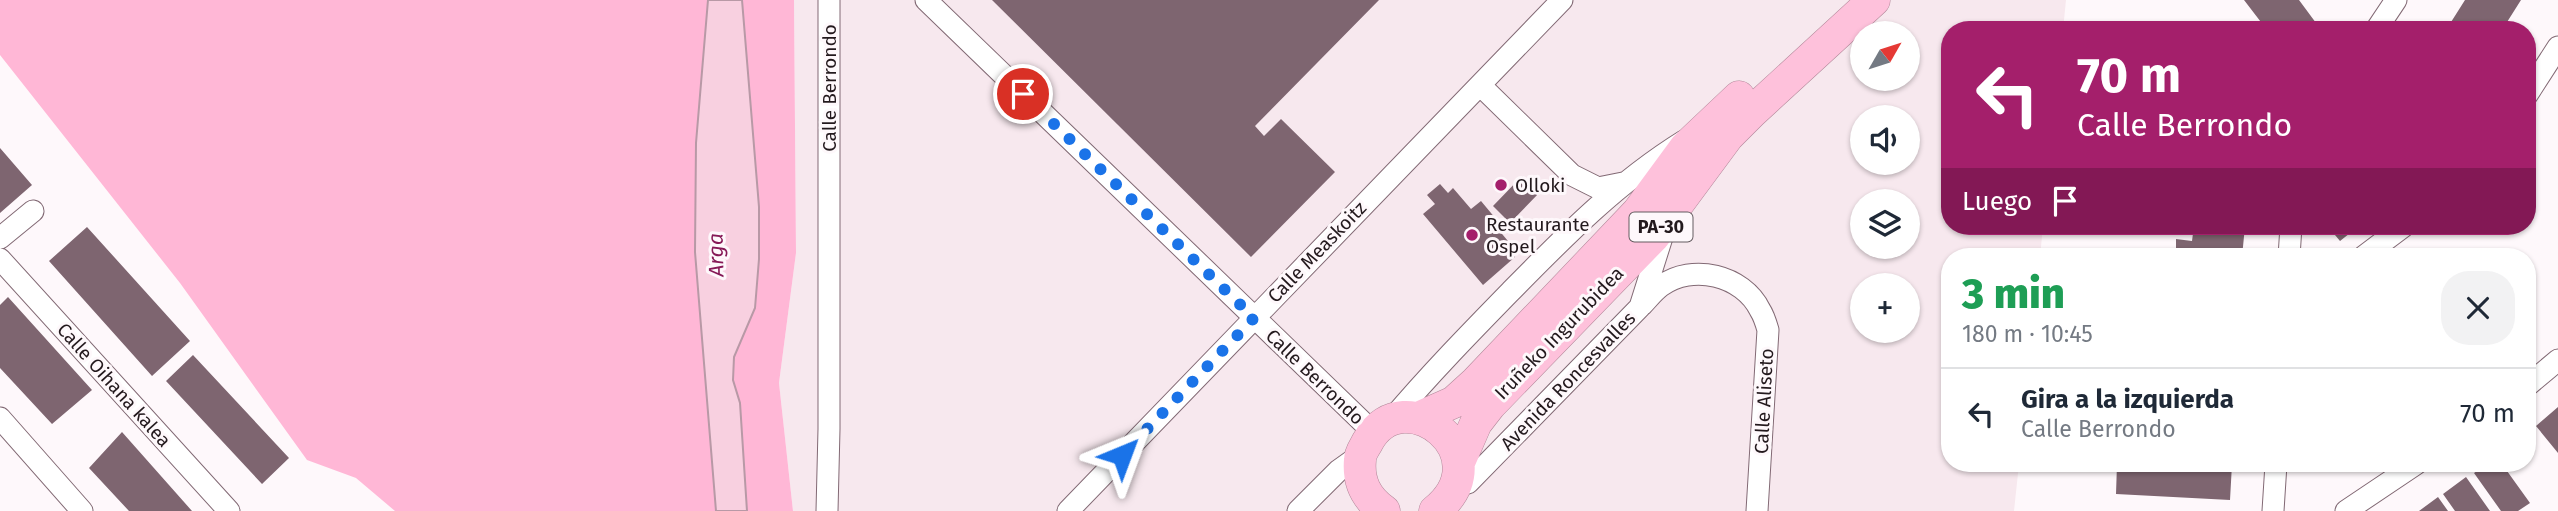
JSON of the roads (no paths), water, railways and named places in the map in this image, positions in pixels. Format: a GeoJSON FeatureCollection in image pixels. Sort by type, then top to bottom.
{"type":"FeatureCollection","features":[{"type":"Feature","properties":{"kind":"highway","name":"PA-30"},"geometry":{"type":"LineString","coordinates":[[1386,431],[1454,402],[1476,382],[1638,212],[1685,148],[1846,0]]}},
{"type":"Feature","properties":{"kind":"highway","name":"Iruñeko Ingurubidea"},"geometry":{"type":"LineString","coordinates":[[1451,494],[1476,423],[1490,405],[1654,236],[1728,136],[1874,0]]}},
{"type":"Feature","properties":{"kind":"highway"},"geometry":{"type":"LineString","coordinates":[[1366,504],[1359,473],[1386,431],[1438,426],[1452,442],[1451,494]]}},
{"type":"Feature","properties":{"kind":"street","name":"Calle Berrondo"},"geometry":{"type":"LineString","coordinates":[[827,511],[829,0]]}},
{"type":"Feature","properties":{"kind":"street","name":"Calle Berrondo"},"geometry":{"type":"LineString","coordinates":[[926,0],[1254,318],[1386,431]]}},
{"type":"Feature","properties":{"kind":"street","name":"Calle Measkoitz"},"geometry":{"type":"LineString","coordinates":[[1068,511],[1562,0]]}},
{"type":"Feature","properties":{"kind":"street"},"geometry":{"type":"LineString","coordinates":[[2382,21],[2396,0]]}},
{"type":"Feature","properties":{"kind":"street"},"geometry":{"type":"LineString","coordinates":[[2536,81],[2558,47]]}},
{"type":"Feature","properties":{"kind":"street"},"geometry":{"type":"LineString","coordinates":[[1480,85],[1572,175],[1598,188],[1625,182]]}},
{"type":"Feature","properties":{"kind":"street"},"geometry":{"type":"LineString","coordinates":[[1298,511],[1339,470],[1386,431],[1426,378],[1577,224],[1651,161],[1710,125]]}},
{"type":"Feature","properties":{"kind":"street"},"geometry":{"type":"LineString","coordinates":[[0,238],[33,211]]}},
{"type":"Feature","properties":{"kind":"street","name":"Avenida Roncesvalles"},"geometry":{"type":"LineString","coordinates":[[1451,494],[1468,483],[1640,307],[1668,218]]}},
{"type":"Feature","properties":{"kind":"street"},"geometry":{"type":"LineString","coordinates":[[2375,248],[2391,235]]}},
{"type":"Feature","properties":{"kind":"street","name":"Calle Oihana kalea"},"geometry":{"type":"LineString","coordinates":[[0,259],[229,511]]}},
{"type":"Feature","properties":{"kind":"street","name":"Calle Aliseto"},"geometry":{"type":"LineString","coordinates":[[1640,307],[1662,285],[1683,276],[1708,274],[1728,280],[1743,289],[1760,307],[1768,330],[1757,511]]}},
{"type":"Feature","properties":{"kind":"street"},"geometry":{"type":"LineString","coordinates":[[2536,378],[2558,360]]}},
{"type":"Feature","properties":{"kind":"street"},"geometry":{"type":"LineString","coordinates":[[0,418],[82,511]]}},
{"type":"Feature","properties":{"kind":"street"},"geometry":{"type":"LineString","coordinates":[[2276,472],[2276,507]]}},
{"type":"Feature","properties":{"kind":"street"},"geometry":{"type":"LineString","coordinates":[[2346,511],[2404,472]]}},
{"type":"Feature","properties":{"kind":"water","name":"Arga"},"geometry":{"type":"Polygon","coordinates":[[[708,0],[742,0],[759,207],[755,308],[734,357],[733,380],[740,403],[747,511],[716,511],[695,252],[696,143],[708,0]]]}},
{"type":"Feature","properties":{"kind":"place","name":"Olloki"},"geometry":{"type":"Point","coordinates":[1501,185]}},
{"type":"Feature","properties":{"kind":"place","name":"Restaurante Ospel"},"geometry":{"type":"Point","coordinates":[1472,235]}}]}
